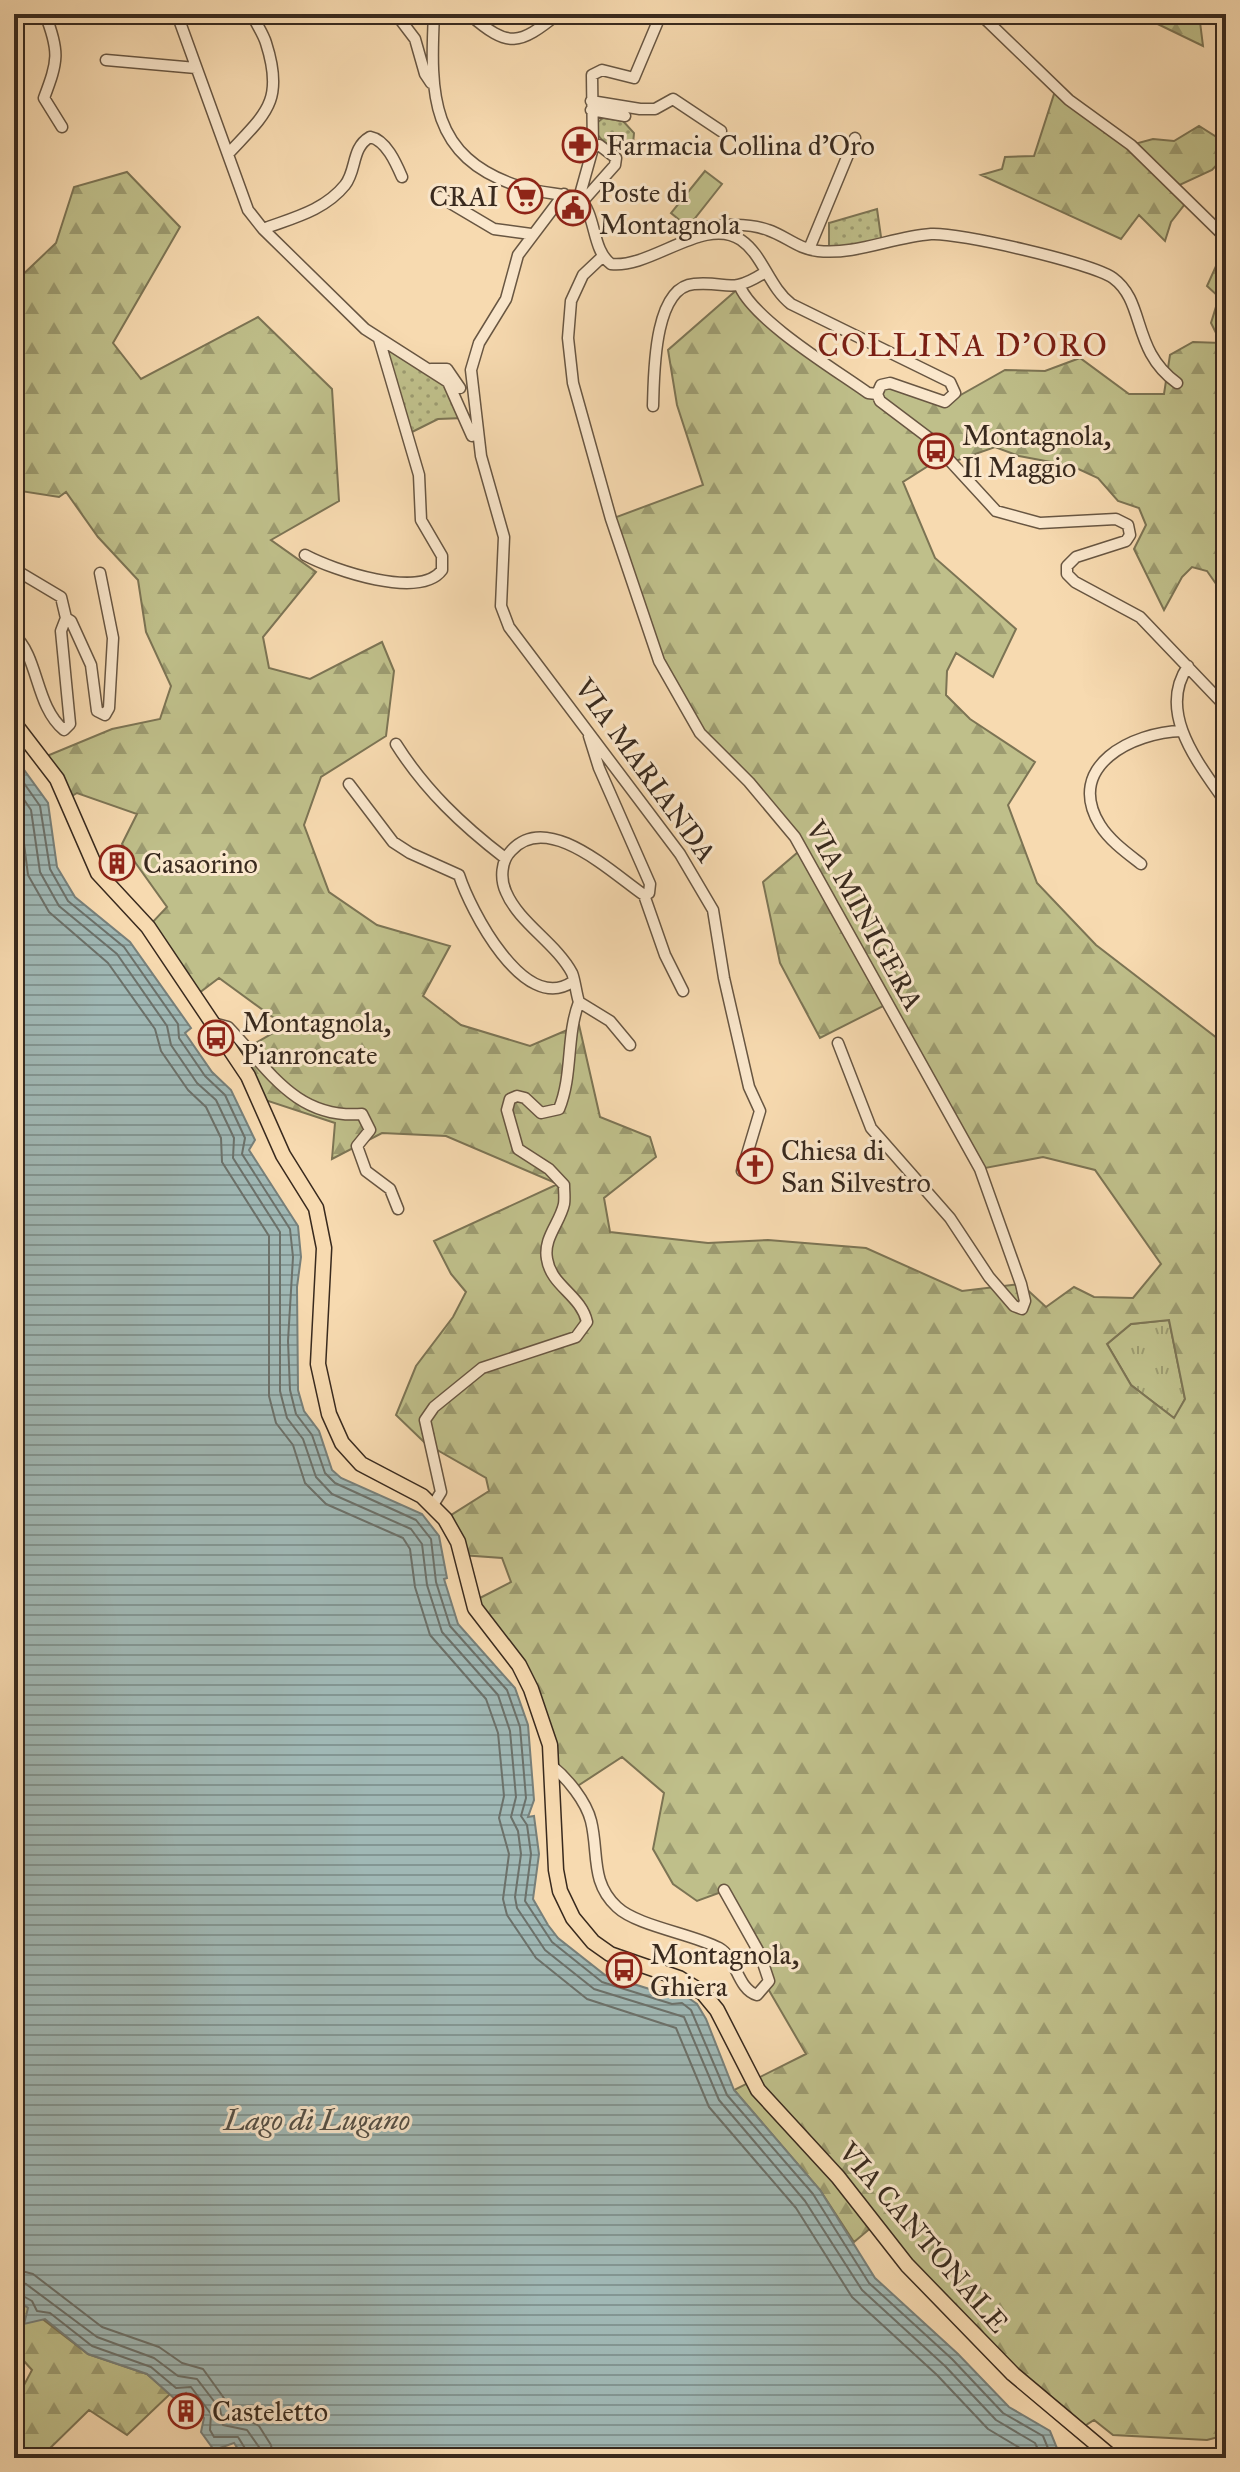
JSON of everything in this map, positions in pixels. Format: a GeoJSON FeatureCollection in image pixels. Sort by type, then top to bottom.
{"type":"FeatureCollection","features":[{"type":"Feature","properties":{"kind":"main road"},"geometry":{"type":"LineString","coordinates":[[14,723],[57,779],[98,873],[148,927],[258,1092],[283,1155],[320,1217],[324,1248],[318,1364],[322,1394],[342,1443],[361,1464],[433,1505]]}},
{"type":"Feature","properties":{"kind":"main road","name":"VIA CANTONALE"},"geometry":{"type":"LineString","coordinates":[[433,1505],[455,1535],[475,1608],[519,1665],[546,1726],[552,1766],[556,1870],[560,1891],[573,1918],[593,1942],[610,1954],[679,1978],[703,1993],[717,2010],[745,2069],[765,2098],[838,2177],[916,2276],[1013,2374],[1113,2458]]}},
{"type":"Feature","properties":{"kind":"street"},"geometry":{"type":"LineString","coordinates":[[45,14],[56,43],[58,62],[44,98],[62,127]]}},
{"type":"Feature","properties":{"kind":"street"},"geometry":{"type":"LineString","coordinates":[[177,14],[248,210],[263,229],[379,339],[431,369],[455,392],[481,456]]}},
{"type":"Feature","properties":{"kind":"street"},"geometry":{"type":"LineString","coordinates":[[228,154],[269,111],[273,96],[266,40],[252,14]]}},
{"type":"Feature","properties":{"kind":"street"},"geometry":{"type":"LineString","coordinates":[[396,14],[415,39],[425,74],[433,85]]}},
{"type":"Feature","properties":{"kind":"street"},"geometry":{"type":"LineString","coordinates":[[434,14],[433,85],[443,125],[463,158],[477,168],[518,186],[581,199]]}},
{"type":"Feature","properties":{"kind":"street"},"geometry":{"type":"LineString","coordinates":[[469,14],[493,32],[517,40],[531,36],[558,14]]}},
{"type":"Feature","properties":{"kind":"street"},"geometry":{"type":"LineString","coordinates":[[661,14],[634,78],[602,70],[594,72],[591,105],[593,148],[581,199],[602,257],[611,264],[628,263],[698,237],[713,234],[738,238],[754,253],[764,273],[791,304],[950,382],[955,393],[950,401],[941,402],[885,383],[877,394]]}},
{"type":"Feature","properties":{"kind":"street"},"geometry":{"type":"LineString","coordinates":[[980,14],[1069,100],[1131,145],[1226,241]]}},
{"type":"Feature","properties":{"kind":"street"},"geometry":{"type":"LineString","coordinates":[[106,60],[196,68]]}},
{"type":"Feature","properties":{"kind":"street"},"geometry":{"type":"LineString","coordinates":[[591,105],[655,109],[673,99],[721,131]]}},
{"type":"Feature","properties":{"kind":"street"},"geometry":{"type":"LineString","coordinates":[[591,105],[625,116]]}},
{"type":"Feature","properties":{"kind":"street"},"geometry":{"type":"LineString","coordinates":[[263,229],[302,216],[344,187],[358,148],[370,137],[377,138],[393,156],[402,177]]}},
{"type":"Feature","properties":{"kind":"street"},"geometry":{"type":"LineString","coordinates":[[809,249],[855,138]]}},
{"type":"Feature","properties":{"kind":"street"},"geometry":{"type":"LineString","coordinates":[[581,199],[610,172],[617,160],[612,152],[602,146],[593,148]]}},
{"type":"Feature","properties":{"kind":"street"},"geometry":{"type":"LineString","coordinates":[[481,456],[472,404],[473,356],[506,299],[513,264],[531,234],[564,194]]}},
{"type":"Feature","properties":{"kind":"street"},"geometry":{"type":"LineString","coordinates":[[440,197],[494,229],[531,234]]}},
{"type":"Feature","properties":{"kind":"street"},"geometry":{"type":"LineString","coordinates":[[698,237],[701,228],[754,227],[809,249],[851,251],[943,234],[1080,262],[1109,275],[1126,290],[1144,345],[1163,372],[1177,383]]}},
{"type":"Feature","properties":{"kind":"street","name":"VIA MINIGERA"},"geometry":{"type":"LineString","coordinates":[[602,257],[583,275],[571,301],[568,338],[573,383],[611,519],[659,661],[700,733],[749,782],[795,837],[983,1176],[1021,1284],[1025,1301],[1022,1309],[1014,1306],[989,1277],[950,1218],[871,1128],[838,1043]]}},
{"type":"Feature","properties":{"kind":"street"},"geometry":{"type":"LineString","coordinates":[[653,406],[658,336],[667,308],[677,293],[692,284],[740,287],[764,273]]}},
{"type":"Feature","properties":{"kind":"street"},"geometry":{"type":"LineString","coordinates":[[740,287],[752,305],[798,343],[868,393],[877,394]]}},
{"type":"Feature","properties":{"kind":"street"},"geometry":{"type":"LineString","coordinates":[[305,555],[331,567],[392,581],[423,583],[442,570],[442,556],[422,524],[419,475],[379,339]]}},
{"type":"Feature","properties":{"kind":"street"},"geometry":{"type":"LineString","coordinates":[[431,369],[447,369],[467,403],[472,404]]}},
{"type":"Feature","properties":{"kind":"street"},"geometry":{"type":"LineString","coordinates":[[877,394],[880,401],[929,438],[996,511],[1030,522],[1116,519],[1128,525],[1130,530],[1126,541],[1076,557],[1067,566],[1067,574],[1075,582],[1134,612],[1226,707]]}},
{"type":"Feature","properties":{"kind":"street","name":"VIA MARIANDA"},"geometry":{"type":"LineString","coordinates":[[481,456],[504,537],[501,606],[504,616],[680,854],[713,910],[724,978],[749,1087],[760,1111],[758,1123],[750,1133],[742,1171]]}},
{"type":"Feature","properties":{"kind":"street"},"geometry":{"type":"LineString","coordinates":[[14,569],[61,597],[66,618],[61,631],[66,654],[68,729],[60,727],[41,696],[25,649],[14,635]]}},
{"type":"Feature","properties":{"kind":"street"},"geometry":{"type":"LineString","coordinates":[[66,618],[75,626],[91,665],[97,711],[105,715],[109,708],[113,638],[100,573]]}},
{"type":"Feature","properties":{"kind":"street"},"geometry":{"type":"LineString","coordinates":[[1188,666],[1177,699],[1182,731],[1226,803]]}},
{"type":"Feature","properties":{"kind":"street"},"geometry":{"type":"LineString","coordinates":[[1141,864],[1100,824],[1094,810],[1093,778],[1102,761],[1123,745],[1164,731],[1182,731]]}},
{"type":"Feature","properties":{"kind":"street"},"geometry":{"type":"LineString","coordinates":[[588,732],[591,750],[650,884],[649,893],[644,895]]}},
{"type":"Feature","properties":{"kind":"street"},"geometry":{"type":"LineString","coordinates":[[396,744],[420,780],[457,820],[505,858]]}},
{"type":"Feature","properties":{"kind":"street"},"geometry":{"type":"LineString","coordinates":[[349,784],[393,842],[459,875],[468,902],[519,975],[543,985],[572,982]]}},
{"type":"Feature","properties":{"kind":"street"},"geometry":{"type":"LineString","coordinates":[[630,1045],[610,1021],[579,1002],[572,974],[506,894],[503,882],[505,858],[522,841],[552,837],[569,844],[644,895],[662,947],[683,991]]}},
{"type":"Feature","properties":{"kind":"street"},"geometry":{"type":"LineString","coordinates":[[433,1505],[441,1492],[425,1420],[434,1407],[482,1368],[576,1337],[587,1322],[584,1306],[554,1277],[546,1257],[550,1235],[564,1204],[564,1185],[549,1169],[518,1149],[507,1110],[510,1099],[517,1096],[525,1098],[541,1113],[559,1109],[564,1097],[572,1019],[579,1002]]}},
{"type":"Feature","properties":{"kind":"street"},"geometry":{"type":"LineString","coordinates":[[213,1023],[228,1027],[305,1106],[325,1113],[362,1114],[370,1130],[357,1146],[366,1171],[390,1189],[398,1209]]}},
{"type":"Feature","properties":{"kind":"street"},"geometry":{"type":"LineString","coordinates":[[552,1766],[587,1811],[596,1873],[607,1898],[633,1918],[654,1922],[722,1950],[748,1992],[757,1995],[769,1981],[760,1954],[724,1890]]}},
{"type":"Feature","properties":{"kind":"green space"},"geometry":{"type":"Polygon","coordinates":[[[1137,14],[1199,14],[1203,46],[1137,14]]]}},
{"type":"Feature","properties":{"kind":"green space"},"geometry":{"type":"Polygon","coordinates":[[[1056,88],[1131,145],[1153,139],[1174,141],[1199,126],[1226,143],[1226,155],[1212,170],[1175,187],[1188,200],[1171,222],[1165,241],[1139,215],[1121,239],[981,175],[1002,169],[1005,157],[1034,156],[1056,88]]]}},
{"type":"Feature","properties":{"kind":"green space"},"geometry":{"type":"Polygon","coordinates":[[[603,118],[623,121],[634,133],[633,144],[618,148],[605,142],[597,134],[598,122],[603,118]]]}},
{"type":"Feature","properties":{"kind":"green space"},"geometry":{"type":"Polygon","coordinates":[[[705,171],[722,184],[688,227],[671,213],[705,171]]]}},
{"type":"Feature","properties":{"kind":"green space"},"geometry":{"type":"Polygon","coordinates":[[[127,172],[180,227],[113,343],[141,379],[258,317],[332,389],[339,501],[271,540],[316,572],[263,637],[269,668],[310,679],[382,642],[394,671],[386,736],[321,777],[304,825],[329,892],[377,925],[450,946],[423,996],[461,1025],[530,1046],[579,1025],[600,1117],[650,1137],[656,1157],[604,1198],[610,1232],[708,1243],[768,1240],[866,1248],[962,1291],[1021,1284],[1046,1307],[1074,1287],[1094,1297],[1133,1298],[1161,1264],[1095,1170],[1043,1157],[980,1169],[887,1004],[820,1038],[780,963],[763,882],[798,852],[795,837],[715,752],[659,661],[611,519],[703,485],[677,405],[668,350],[740,287],[752,305],[868,393],[881,385],[950,401],[1005,370],[1045,371],[1080,358],[1129,394],[1164,394],[1170,355],[1193,342],[1221,343],[1211,323],[1219,297],[1207,286],[1216,266],[1226,278],[1226,598],[1207,571],[1192,567],[1182,577],[1164,610],[1134,549],[1146,525],[1139,508],[1118,501],[1098,478],[1072,466],[1019,456],[995,447],[947,464],[944,456],[903,482],[935,558],[1016,629],[993,677],[956,653],[947,671],[946,695],[970,719],[1035,762],[1008,805],[1037,883],[1096,945],[1226,1045],[1226,2435],[1207,2440],[1113,2435],[1094,2420],[1080,2429],[1013,2374],[873,2226],[854,2242],[820,2190],[734,2090],[806,2054],[767,1987],[769,1981],[724,1891],[697,1901],[673,1884],[653,1849],[664,1793],[622,1757],[573,1789],[560,1773],[542,1713],[472,1602],[511,1582],[502,1558],[461,1555],[445,1519],[489,1491],[486,1478],[425,1443],[396,1415],[416,1366],[453,1317],[466,1292],[451,1274],[434,1241],[558,1184],[446,1136],[382,1133],[332,1159],[335,1123],[262,1099],[235,1055],[285,1026],[219,978],[195,996],[148,927],[167,907],[122,844],[137,814],[77,793],[67,799],[42,758],[112,729],[160,719],[171,686],[146,632],[138,580],[98,537],[66,492],[59,497],[14,490],[14,283],[56,243],[74,187],[127,172]],[[1169,1320],[1131,1324],[1107,1344],[1131,1385],[1174,1418],[1185,1399],[1169,1320]]]}},
{"type":"Feature","properties":{"kind":"green space"},"geometry":{"type":"Polygon","coordinates":[[[877,209],[882,244],[829,251],[829,223],[877,209]]]}},
{"type":"Feature","properties":{"kind":"green space"},"geometry":{"type":"Polygon","coordinates":[[[390,347],[446,384],[463,418],[438,419],[410,433],[384,352],[390,347]]]}},
{"type":"Feature","properties":{"kind":"green space"},"geometry":{"type":"Polygon","coordinates":[[[1169,1320],[1185,1399],[1175,1419],[1131,1385],[1107,1344],[1131,1324],[1169,1320]]]}},
{"type":"Feature","properties":{"kind":"green space"},"geometry":{"type":"Polygon","coordinates":[[[14,2297],[88,2354],[147,2374],[170,2394],[127,2435],[89,2410],[40,2458],[20,2458],[14,2452],[14,2404],[32,2370],[14,2350],[14,2297]]]}},
{"type":"Feature","properties":{"kind":"water","name":"Lago di Lugano"},"geometry":{"type":"Polygon","coordinates":[[[14,756],[48,803],[57,867],[75,897],[130,942],[191,1028],[185,1033],[212,1072],[231,1090],[255,1140],[249,1150],[298,1226],[301,1257],[297,1287],[298,1390],[304,1411],[319,1431],[332,1470],[341,1478],[422,1514],[439,1536],[447,1578],[444,1579],[458,1624],[515,1688],[528,1725],[534,1800],[528,1817],[534,1816],[539,1854],[533,1899],[548,1925],[558,1938],[605,1975],[675,1997],[680,1992],[697,2004],[734,2090],[820,2190],[875,2278],[958,2354],[1009,2407],[1050,2431],[1061,2458],[244,2458],[234,2443],[214,2450],[201,2432],[204,2418],[186,2393],[176,2400],[147,2374],[88,2354],[45,2319],[24,2324],[28,2308],[14,2297],[14,756]]]}},
{"type":"Feature","properties":{"kind":"place","name":"Farmacia Collina d'Oro"},"geometry":{"type":"Point","coordinates":[580,145]}},
{"type":"Feature","properties":{"kind":"place","name":"CRAI"},"geometry":{"type":"Point","coordinates":[525,196]}},
{"type":"Feature","properties":{"kind":"place","name":"Poste di Montagnola"},"geometry":{"type":"Point","coordinates":[573,208]}},
{"type":"Feature","properties":{"kind":"place","name":"Montagnola, Il Maggio"},"geometry":{"type":"Point","coordinates":[936,451]}},
{"type":"Feature","properties":{"kind":"place","name":"Casaorino"},"geometry":{"type":"Point","coordinates":[117,863]}},
{"type":"Feature","properties":{"kind":"place","name":"Montagnola, Pianroncate"},"geometry":{"type":"Point","coordinates":[216,1038]}},
{"type":"Feature","properties":{"kind":"place","name":"Chiesa di San Silvestro"},"geometry":{"type":"Point","coordinates":[755,1166]}},
{"type":"Feature","properties":{"kind":"place","name":"Montagnola, Ghiera"},"geometry":{"type":"Point","coordinates":[624,1970]}},
{"type":"Feature","properties":{"kind":"place","name":"Casteletto"},"geometry":{"type":"Point","coordinates":[186,2411]}},
{"type":"Feature","properties":{"kind":"district","name":"COLLINA D'ORO"},"geometry":{"type":"Point","coordinates":[963,345]}}]}
